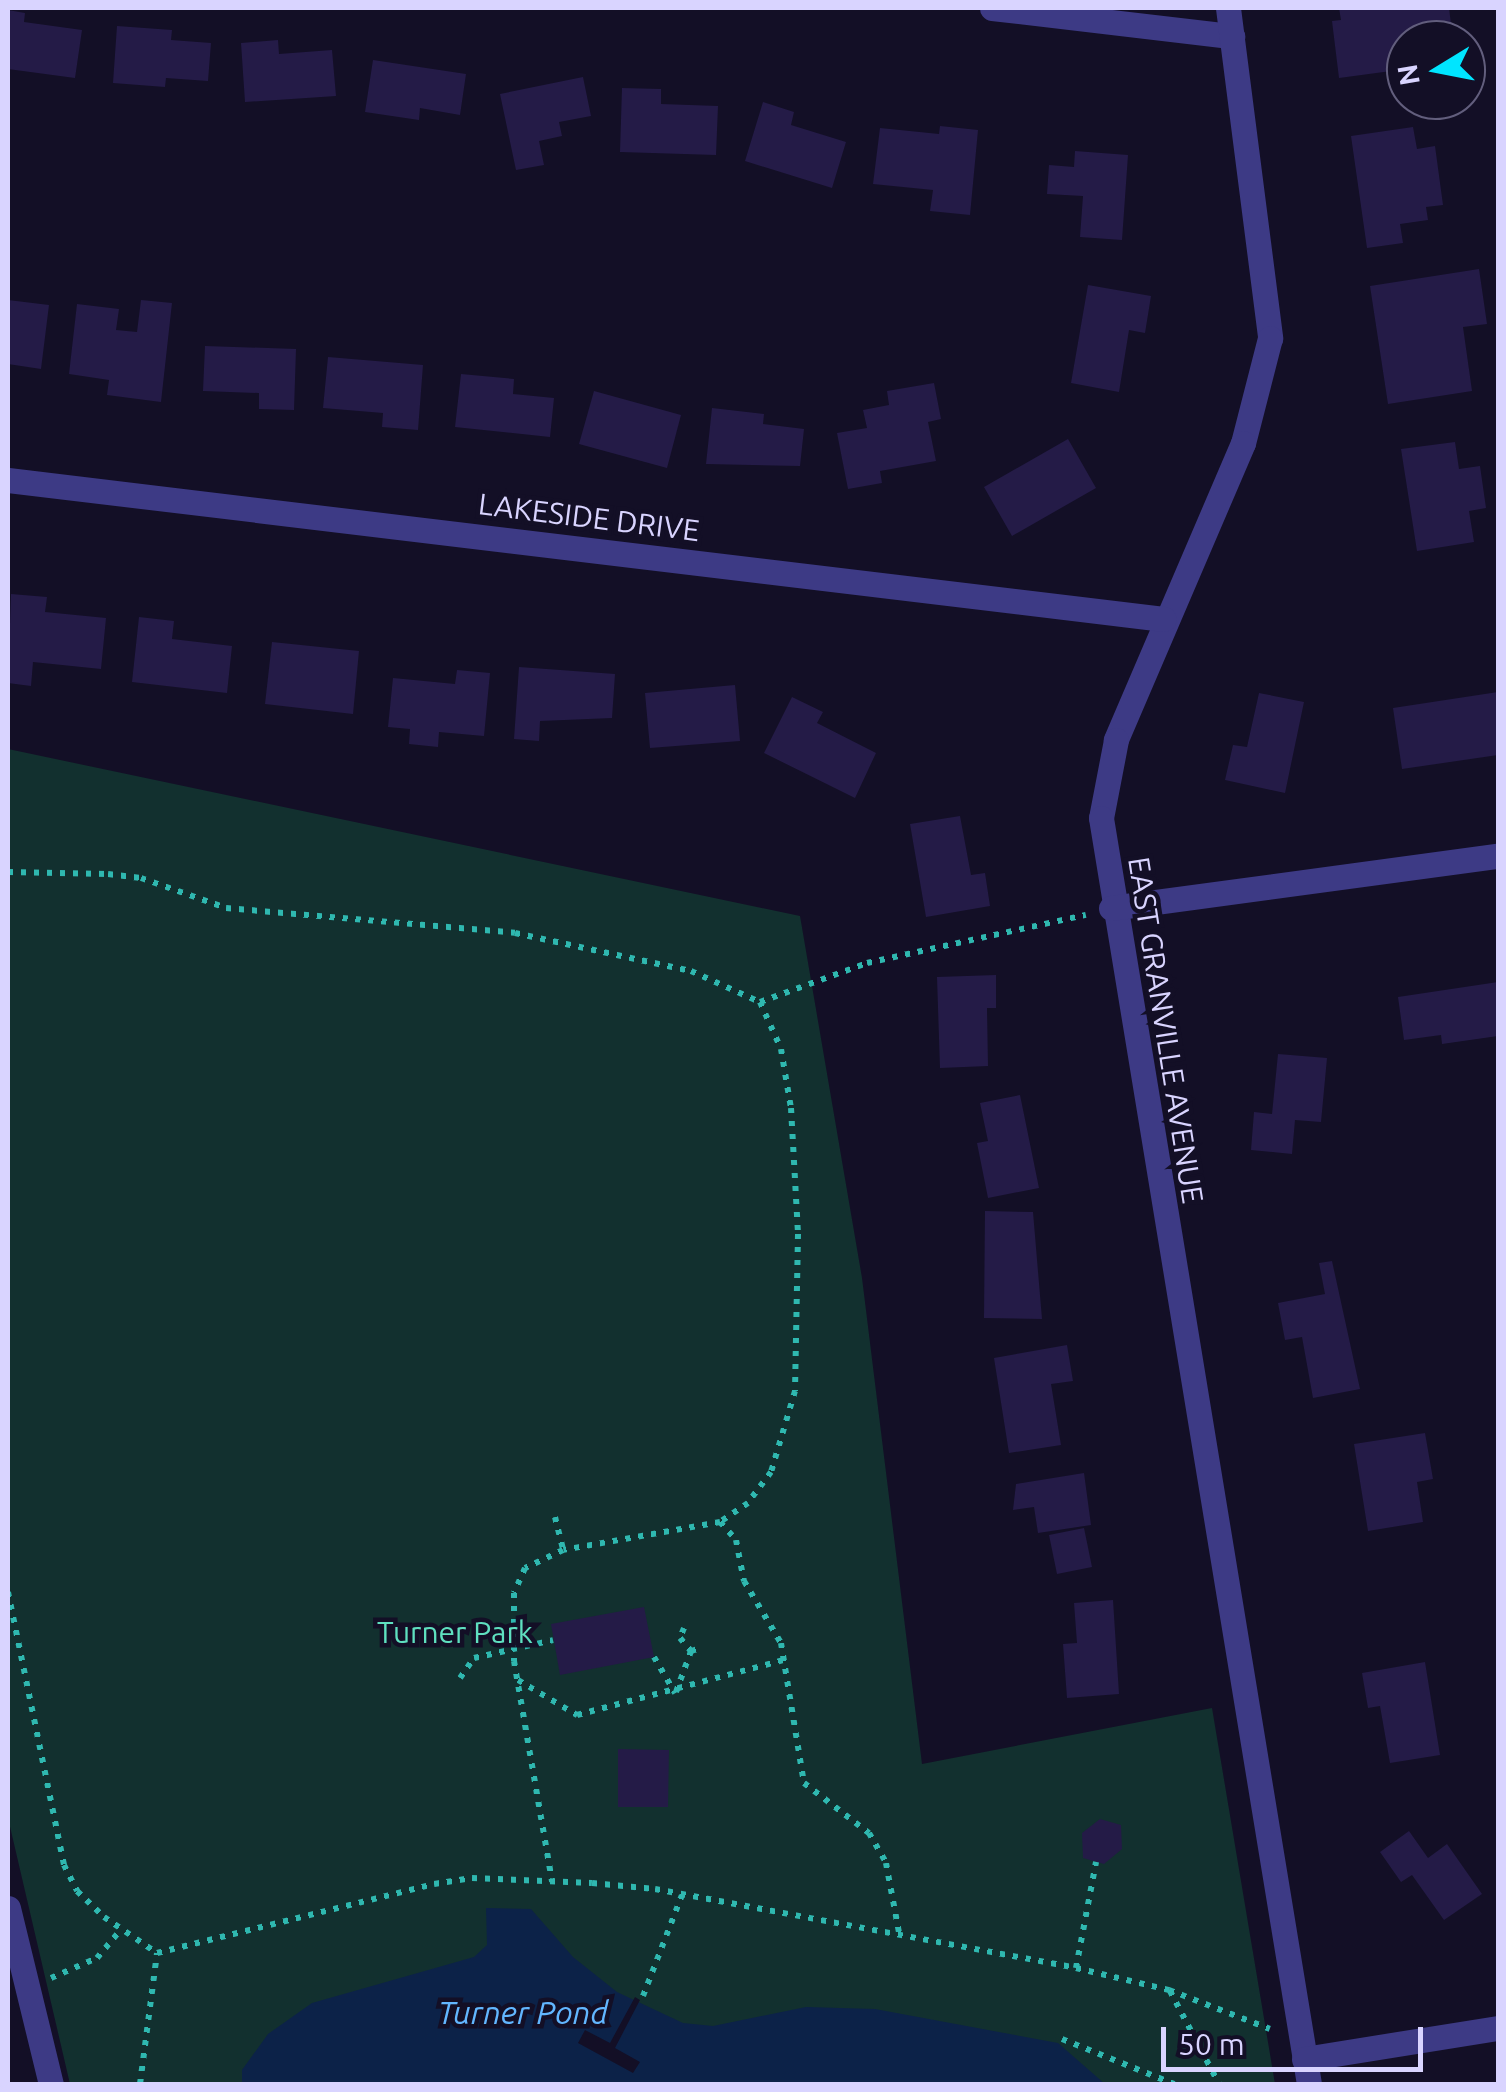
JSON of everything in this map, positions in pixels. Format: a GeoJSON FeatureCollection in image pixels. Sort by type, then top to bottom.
{"type":"FeatureCollection","features":[{"type":"Feature","properties":{"kind":"street"},"geometry":{"type":"LineString","coordinates":[[992,8],[1232,36]]}},
{"type":"Feature","properties":{"kind":"street","name":"EAST GRANVILLE AVENUE"},"geometry":{"type":"LineString","coordinates":[[1228,8],[1270,338],[1243,443],[1164,619],[1106,773],[1101,818],[1111,908],[1305,2062]]}},
{"type":"Feature","properties":{"kind":"street","name":"LAKESIDE DRIVE"},"geometry":{"type":"LineString","coordinates":[[8,480],[1164,619]]}},
{"type":"Feature","properties":{"kind":"street"},"geometry":{"type":"LineString","coordinates":[[1111,908],[1498,856]]}},
{"type":"Feature","properties":{"kind":"street"},"geometry":{"type":"LineString","coordinates":[[8,1908],[31,1984],[51,2084]]}},
{"type":"Feature","properties":{"kind":"street"},"geometry":{"type":"LineString","coordinates":[[1305,2062],[1498,2028]]}},
{"type":"Feature","properties":{"kind":"path"},"geometry":{"type":"LineString","coordinates":[[8,872],[124,876],[226,908],[515,933],[690,971],[760,1002],[781,1049],[791,1108],[798,1234],[795,1392],[770,1472],[748,1504],[720,1522],[563,1550],[524,1568],[514,1593],[513,1650],[552,1882]]}},
{"type":"Feature","properties":{"kind":"path"},"geometry":{"type":"LineString","coordinates":[[760,1002],[867,963],[1111,908]]}},
{"type":"Feature","properties":{"kind":"path"},"geometry":{"type":"LineString","coordinates":[[556,1516],[563,1550]]}},
{"type":"Feature","properties":{"kind":"path"},"geometry":{"type":"LineString","coordinates":[[720,1522],[736,1540],[744,1580],[781,1643],[796,1759],[804,1784],[869,1833],[886,1863],[900,1939]]}},
{"type":"Feature","properties":{"kind":"path"},"geometry":{"type":"LineString","coordinates":[[8,1592],[64,1865],[77,1891],[157,1953],[434,1884],[472,1878],[552,1882],[682,1895],[900,1939],[1076,1968],[1169,1990],[1305,2062]]}},
{"type":"Feature","properties":{"kind":"path"},"geometry":{"type":"LineString","coordinates":[[684,1628],[680,1638],[691,1651]]}},
{"type":"Feature","properties":{"kind":"path"},"geometry":{"type":"LineString","coordinates":[[460,1678],[474,1658],[554,1640]]}},
{"type":"Feature","properties":{"kind":"path"},"geometry":{"type":"LineString","coordinates":[[691,1651],[701,1648]]}},
{"type":"Feature","properties":{"kind":"path"},"geometry":{"type":"LineString","coordinates":[[676,1694],[691,1651]]}},
{"type":"Feature","properties":{"kind":"path"},"geometry":{"type":"LineString","coordinates":[[654,1657],[676,1694]]}},
{"type":"Feature","properties":{"kind":"path"},"geometry":{"type":"LineString","coordinates":[[517,1679],[577,1716],[676,1694],[784,1660]]}},
{"type":"Feature","properties":{"kind":"path"},"geometry":{"type":"LineString","coordinates":[[1076,1968],[1096,1862]]}},
{"type":"Feature","properties":{"kind":"path"},"geometry":{"type":"LineString","coordinates":[[643,1996],[682,1895]]}},
{"type":"Feature","properties":{"kind":"path"},"geometry":{"type":"LineString","coordinates":[[31,1984],[83,1967],[122,1929]]}},
{"type":"Feature","properties":{"kind":"path"},"geometry":{"type":"LineString","coordinates":[[140,2084],[157,1953]]}},
{"type":"Feature","properties":{"kind":"path"},"geometry":{"type":"LineString","coordinates":[[1169,1990],[1219,2084]]}},
{"type":"Feature","properties":{"kind":"path"},"geometry":{"type":"LineString","coordinates":[[1062,2040],[1174,2084]]}},
{"type":"Feature","properties":{"kind":"green space","name":"Turner Park"},"geometry":{"type":"Polygon","coordinates":[[[8,749],[800,916],[862,1278],[922,1764],[1212,1708],[1275,2084],[70,2084],[8,1818],[8,749]]]}},
{"type":"Feature","properties":{"kind":"water","name":"Turner Pond"},"geometry":{"type":"Polygon","coordinates":[[[486,1908],[531,1909],[573,1957],[617,1992],[683,2023],[713,2026],[806,2007],[875,2009],[1058,2043],[1105,2084],[242,2084],[242,2070],[268,2034],[312,2003],[474,1957],[487,1945],[486,1908]]]}},
{"type":"Feature","properties":{"kind":"pier"},"geometry":{"type":"Polygon","coordinates":[[[635,1997],[640,2000],[615,2048],[640,2062],[633,2073],[578,2043],[585,2030],[610,2043],[635,1997]]]}},
{"type":"Feature","properties":{"kind":"building"},"geometry":{"type":"Polygon","coordinates":[[[1339,8],[1449,8],[1450,20],[1386,20],[1386,72],[1339,78],[1332,21],[1341,20],[1339,8]]]}},
{"type":"Feature","properties":{"kind":"building"},"geometry":{"type":"Polygon","coordinates":[[[8,10],[25,13],[24,22],[82,30],[75,78],[8,69],[8,10]]]}},
{"type":"Feature","properties":{"kind":"building"},"geometry":{"type":"Polygon","coordinates":[[[117,26],[172,30],[171,40],[211,43],[208,81],[166,78],[165,87],[113,83],[117,26]]]}},
{"type":"Feature","properties":{"kind":"building"},"geometry":{"type":"Polygon","coordinates":[[[278,40],[279,54],[332,50],[336,96],[245,102],[241,43],[278,40]]]}},
{"type":"Feature","properties":{"kind":"building"},"geometry":{"type":"Polygon","coordinates":[[[373,60],[466,74],[460,115],[420,108],[419,120],[365,112],[373,60]]]}},
{"type":"Feature","properties":{"kind":"building"},"geometry":{"type":"Polygon","coordinates":[[[583,77],[591,116],[559,122],[562,136],[539,141],[544,165],[516,170],[500,94],[583,77]]]}},
{"type":"Feature","properties":{"kind":"building"},"geometry":{"type":"Polygon","coordinates":[[[622,88],[661,89],[661,104],[718,106],[716,155],[620,152],[622,88]]]}},
{"type":"Feature","properties":{"kind":"building"},"geometry":{"type":"Polygon","coordinates":[[[763,102],[794,112],[791,125],[846,142],[832,188],[745,161],[763,102]]]}},
{"type":"Feature","properties":{"kind":"building"},"geometry":{"type":"Polygon","coordinates":[[[940,126],[978,130],[970,215],[930,211],[933,190],[873,184],[880,128],[939,134],[940,126]]]}},
{"type":"Feature","properties":{"kind":"building"},"geometry":{"type":"Polygon","coordinates":[[[1413,127],[1417,149],[1435,146],[1443,205],[1426,207],[1428,220],[1400,224],[1403,243],[1367,248],[1351,136],[1413,127]]]}},
{"type":"Feature","properties":{"kind":"building"},"geometry":{"type":"Polygon","coordinates":[[[1075,151],[1128,155],[1122,240],[1080,237],[1083,196],[1047,194],[1049,165],[1074,167],[1075,151]]]}},
{"type":"Feature","properties":{"kind":"building"},"geometry":{"type":"Polygon","coordinates":[[[1479,269],[1487,324],[1463,327],[1472,391],[1388,404],[1370,286],[1479,269]]]}},
{"type":"Feature","properties":{"kind":"building"},"geometry":{"type":"Polygon","coordinates":[[[1088,285],[1151,296],[1145,333],[1129,330],[1119,392],[1071,383],[1088,285]]]}},
{"type":"Feature","properties":{"kind":"building"},"geometry":{"type":"Polygon","coordinates":[[[8,300],[49,305],[41,369],[8,364],[8,300]]]}},
{"type":"Feature","properties":{"kind":"building"},"geometry":{"type":"Polygon","coordinates":[[[141,300],[172,303],[161,402],[107,395],[109,380],[69,374],[77,304],[119,309],[116,330],[137,332],[141,300]]]}},
{"type":"Feature","properties":{"kind":"building"},"geometry":{"type":"Polygon","coordinates":[[[205,346],[296,349],[294,410],[259,409],[259,393],[203,391],[205,346]]]}},
{"type":"Feature","properties":{"kind":"building"},"geometry":{"type":"Polygon","coordinates":[[[328,357],[423,365],[418,430],[382,427],[383,413],[323,408],[328,357]]]}},
{"type":"Feature","properties":{"kind":"building"},"geometry":{"type":"Polygon","coordinates":[[[461,374],[514,379],[513,394],[554,398],[550,437],[455,427],[461,374]]]}},
{"type":"Feature","properties":{"kind":"building"},"geometry":{"type":"Polygon","coordinates":[[[934,383],[941,419],[928,422],[936,461],[880,471],[882,483],[848,489],[837,433],[867,428],[863,410],[889,405],[887,391],[934,383]]]}},
{"type":"Feature","properties":{"kind":"building"},"geometry":{"type":"Polygon","coordinates":[[[594,391],[681,415],[667,468],[579,444],[594,391]]]}},
{"type":"Feature","properties":{"kind":"building"},"geometry":{"type":"Polygon","coordinates":[[[712,408],[764,414],[763,424],[804,429],[800,466],[706,464],[712,408]]]}},
{"type":"Feature","properties":{"kind":"building"},"geometry":{"type":"Polygon","coordinates":[[[1068,439],[1096,488],[1012,536],[984,487],[1068,439]]]}},
{"type":"Feature","properties":{"kind":"building"},"geometry":{"type":"Polygon","coordinates":[[[1455,442],[1459,469],[1480,466],[1486,508],[1469,511],[1474,542],[1417,551],[1401,449],[1455,442]]]}},
{"type":"Feature","properties":{"kind":"building"},"geometry":{"type":"Polygon","coordinates":[[[11,594],[47,597],[45,612],[106,618],[101,669],[33,662],[31,686],[8,683],[11,594]]]}},
{"type":"Feature","properties":{"kind":"building"},"geometry":{"type":"Polygon","coordinates":[[[139,617],[174,621],[172,639],[232,646],[227,693],[132,682],[139,617]]]}},
{"type":"Feature","properties":{"kind":"building"},"geometry":{"type":"Polygon","coordinates":[[[272,642],[359,651],[353,714],[265,704],[272,642]]]}},
{"type":"Feature","properties":{"kind":"building"},"geometry":{"type":"Polygon","coordinates":[[[519,667],[615,674],[612,718],[540,721],[539,741],[514,739],[519,667]]]}},
{"type":"Feature","properties":{"kind":"building"},"geometry":{"type":"Polygon","coordinates":[[[457,670],[490,673],[484,736],[439,732],[438,747],[409,744],[410,729],[388,727],[393,678],[455,684],[457,670]]]}},
{"type":"Feature","properties":{"kind":"building"},"geometry":{"type":"Polygon","coordinates":[[[735,685],[740,741],[650,748],[645,693],[735,685]]]}},
{"type":"Feature","properties":{"kind":"building"},"geometry":{"type":"Polygon","coordinates":[[[1498,692],[1498,755],[1402,769],[1393,708],[1498,692]]]}},
{"type":"Feature","properties":{"kind":"building"},"geometry":{"type":"Polygon","coordinates":[[[1259,693],[1304,702],[1285,793],[1225,780],[1233,745],[1247,747],[1259,693]]]}},
{"type":"Feature","properties":{"kind":"building"},"geometry":{"type":"Polygon","coordinates":[[[792,697],[823,712],[817,723],[876,753],[855,798],[764,753],[792,697]]]}},
{"type":"Feature","properties":{"kind":"building"},"geometry":{"type":"Polygon","coordinates":[[[960,816],[971,875],[985,873],[990,906],[926,917],[910,824],[960,816]]]}},
{"type":"Feature","properties":{"kind":"building"},"geometry":{"type":"Polygon","coordinates":[[[996,975],[996,1008],[987,1008],[988,1066],[940,1068],[937,977],[996,975]]]}},
{"type":"Feature","properties":{"kind":"building"},"geometry":{"type":"Polygon","coordinates":[[[1498,982],[1498,1036],[1442,1044],[1441,1035],[1404,1040],[1398,997],[1498,982]]]}},
{"type":"Feature","properties":{"kind":"building"},"geometry":{"type":"Polygon","coordinates":[[[1278,1054],[1327,1058],[1321,1122],[1295,1120],[1292,1154],[1251,1150],[1254,1112],[1272,1114],[1278,1054]]]}},
{"type":"Feature","properties":{"kind":"building"},"geometry":{"type":"Polygon","coordinates":[[[1020,1095],[1039,1188],[988,1198],[977,1143],[988,1141],[980,1103],[1020,1095]]]}},
{"type":"Feature","properties":{"kind":"building"},"geometry":{"type":"Polygon","coordinates":[[[985,1211],[1033,1212],[1042,1319],[984,1318],[985,1211]]]}},
{"type":"Feature","properties":{"kind":"building"},"geometry":{"type":"Polygon","coordinates":[[[1332,1261],[1360,1389],[1313,1398],[1302,1337],[1285,1340],[1278,1303],[1325,1294],[1319,1263],[1332,1261]]]}},
{"type":"Feature","properties":{"kind":"building"},"geometry":{"type":"Polygon","coordinates":[[[1067,1345],[1073,1381],[1051,1384],[1061,1445],[1009,1453],[994,1358],[1067,1345]]]}},
{"type":"Feature","properties":{"kind":"building"},"geometry":{"type":"Polygon","coordinates":[[[1425,1433],[1433,1479],[1417,1482],[1423,1522],[1368,1531],[1354,1444],[1425,1433]]]}},
{"type":"Feature","properties":{"kind":"building"},"geometry":{"type":"Polygon","coordinates":[[[1084,1473],[1091,1525],[1038,1533],[1034,1507],[1013,1510],[1016,1484],[1084,1473]]]}},
{"type":"Feature","properties":{"kind":"building"},"geometry":{"type":"Polygon","coordinates":[[[1084,1528],[1092,1567],[1057,1574],[1049,1535],[1084,1528]]]}},
{"type":"Feature","properties":{"kind":"building"},"geometry":{"type":"Polygon","coordinates":[[[1113,1600],[1119,1694],[1067,1698],[1063,1644],[1077,1643],[1074,1603],[1113,1600]]]}},
{"type":"Feature","properties":{"kind":"building"},"geometry":{"type":"Polygon","coordinates":[[[644,1607],[654,1657],[560,1675],[551,1624],[644,1607]]]}},
{"type":"Feature","properties":{"kind":"building"},"geometry":{"type":"Polygon","coordinates":[[[1425,1662],[1440,1755],[1390,1763],[1380,1706],[1368,1708],[1362,1673],[1425,1662]]]}},
{"type":"Feature","properties":{"kind":"building"},"geometry":{"type":"Polygon","coordinates":[[[618,1749],[669,1750],[668,1807],[618,1807],[618,1749]]]}},
{"type":"Feature","properties":{"kind":"building"},"geometry":{"type":"Polygon","coordinates":[[[1100,1819],[1121,1825],[1122,1849],[1104,1864],[1083,1858],[1082,1833],[1100,1819]]]}},
{"type":"Feature","properties":{"kind":"building"},"geometry":{"type":"Polygon","coordinates":[[[1409,1831],[1428,1858],[1447,1844],[1482,1894],[1444,1920],[1412,1875],[1401,1882],[1380,1852],[1409,1831]]]}}]}
